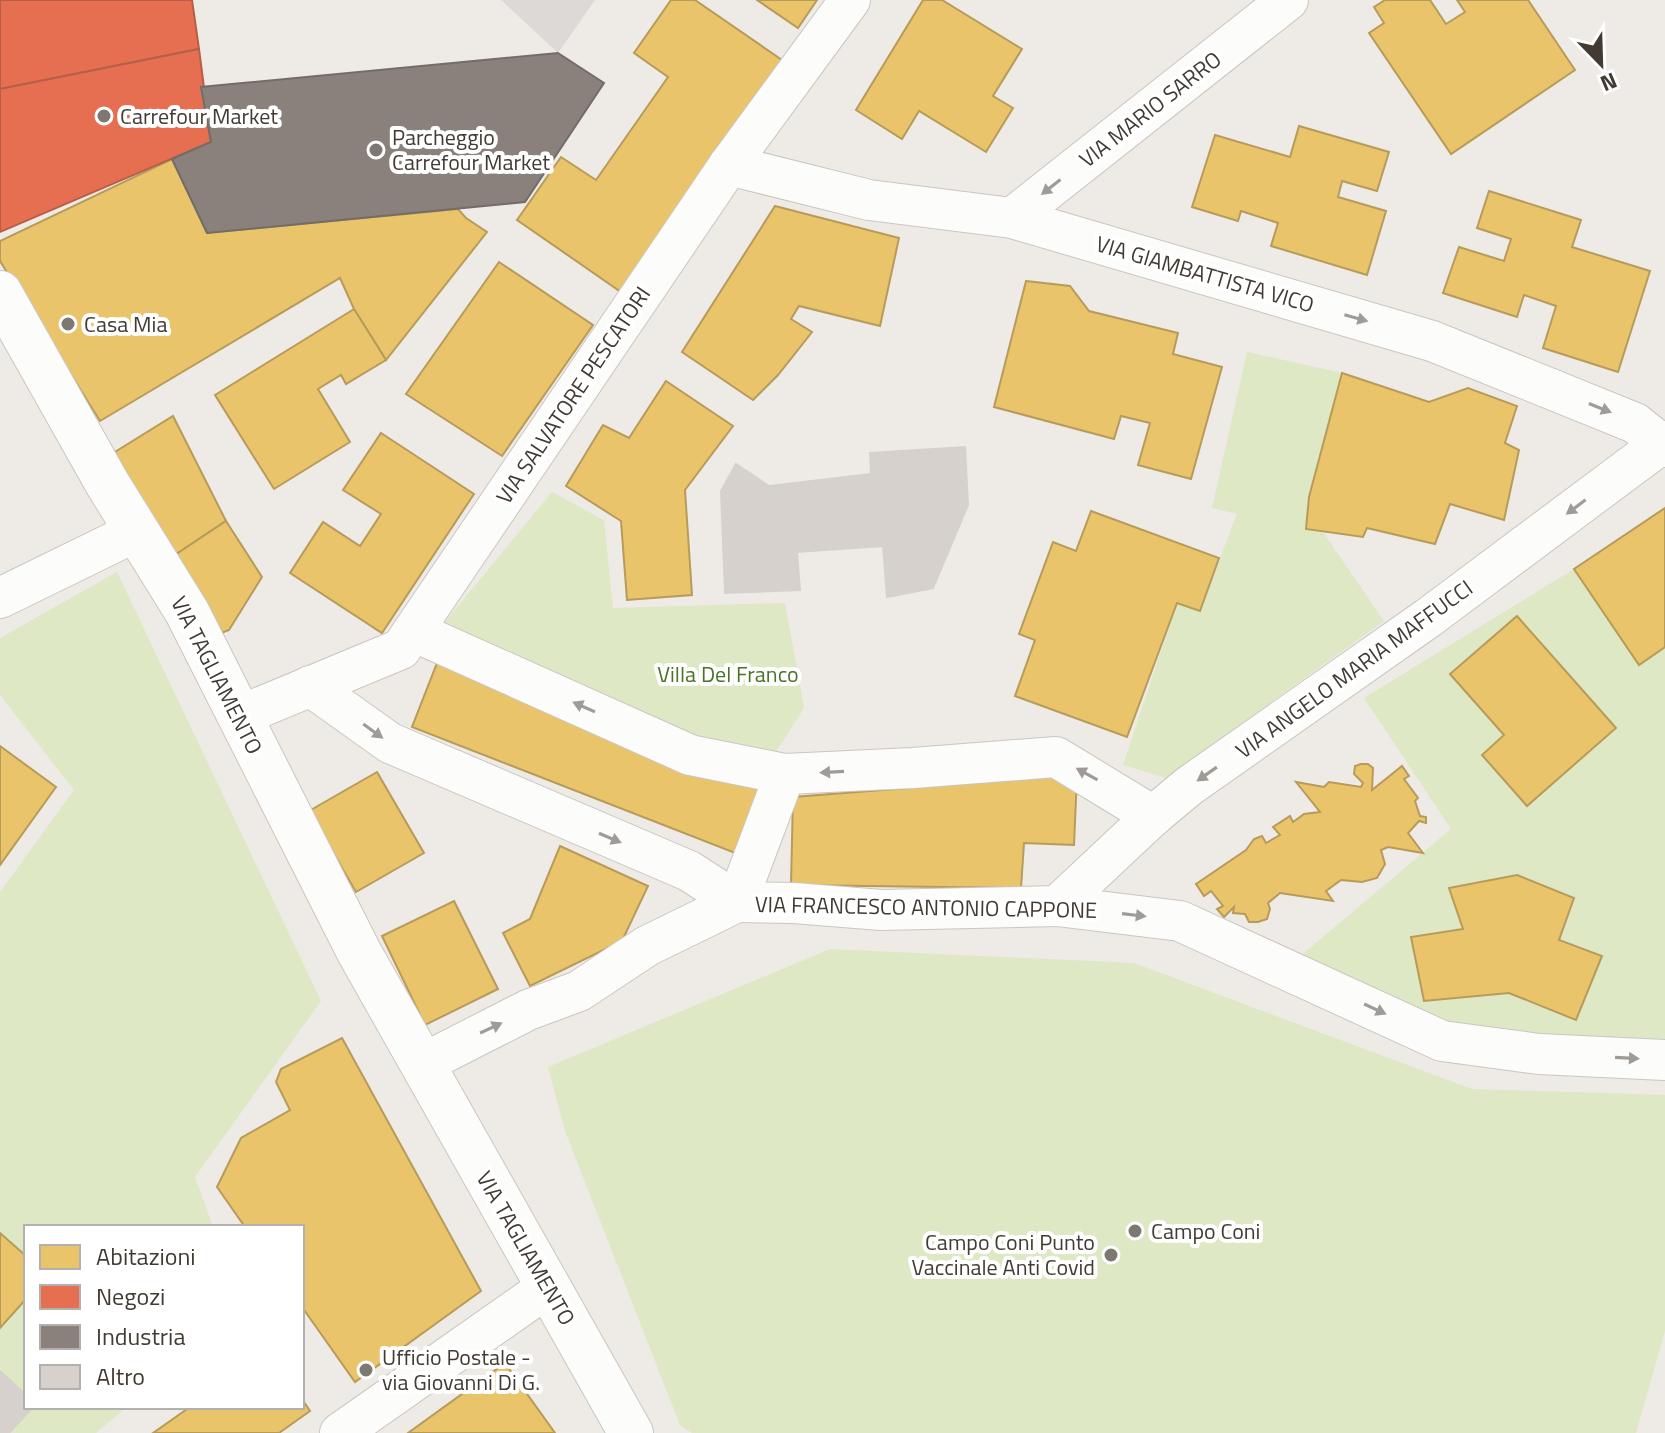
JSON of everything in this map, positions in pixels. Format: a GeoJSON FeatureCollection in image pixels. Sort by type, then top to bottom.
{"type":"FeatureCollection","features":[{"type":"Feature","properties":{"kind":"street","name":"VIA SALVATORE PESCATORI"},"geometry":{"type":"LineString","coordinates":[[239,716],[401,649],[729,165],[850,0]]}},
{"type":"Feature","properties":{"kind":"street","name":"VIA MARIO SARRO"},"geometry":{"type":"LineString","coordinates":[[1012,218],[1288,0]]}},
{"type":"Feature","properties":{"kind":"street","name":"VIA GIAMBATTISTA VICO"},"geometry":{"type":"LineString","coordinates":[[729,165],[869,200],[1012,218],[1432,341],[1635,423],[1664,444]]}},
{"type":"Feature","properties":{"kind":"street","name":"VIA TAGLIAMENTO"},"geometry":{"type":"LineString","coordinates":[[0,293],[187,612],[359,952],[631,1433]]}},
{"type":"Feature","properties":{"kind":"street","name":"VIA ANGELO MARIA MAFFUCCI"},"geometry":{"type":"LineString","coordinates":[[1057,906],[1189,786],[1441,609],[1664,444]]}},
{"type":"Feature","properties":{"kind":"street"},"geometry":{"type":"LineString","coordinates":[[0,598],[137,531]]}},
{"type":"Feature","properties":{"kind":"street"},"geometry":{"type":"LineString","coordinates":[[413,631],[690,755],[785,774],[1056,757],[1153,816]]}},
{"type":"Feature","properties":{"kind":"street","name":"VIA FRANCESCO ANTONIO CAPPONE"},"geometry":{"type":"LineString","coordinates":[[310,686],[390,743],[689,871],[737,902],[881,910],[1057,906],[1180,921],[1442,1041],[1539,1054],[1665,1060]]}},
{"type":"Feature","properties":{"kind":"street"},"geometry":{"type":"LineString","coordinates":[[422,1064],[528,1010],[579,991],[647,946],[737,902],[785,774]]}},
{"type":"Feature","properties":{"kind":"street"},"geometry":{"type":"LineString","coordinates":[[340,1433],[548,1287]]}},
{"type":"Feature","properties":{"kind":"green space"},"geometry":{"type":"Polygon","coordinates":[[[1247,352],[1342,373],[1306,529],[1323,532],[1384,621],[1166,778],[1123,765],[1177,603],[1200,610],[1237,514],[1212,508],[1247,352]]]}},
{"type":"Feature","properties":{"kind":"green space","name":"Villa Del Franco"},"geometry":{"type":"Polygon","coordinates":[[[552,492],[604,520],[613,608],[785,603],[804,708],[771,760],[647,719],[445,622],[552,492]]]}},
{"type":"Feature","properties":{"kind":"green space"},"geometry":{"type":"Polygon","coordinates":[[[1574,569],[1639,664],[1665,647],[1665,1047],[1441,1031],[1298,958],[1451,829],[1364,698],[1574,569]]]}},
{"type":"Feature","properties":{"kind":"green space"},"geometry":{"type":"Polygon","coordinates":[[[117,572],[321,1001],[195,1177],[212,1225],[24,1225],[24,1409],[125,1409],[96,1433],[0,1433],[0,892],[74,790],[0,695],[0,638],[117,572]]]}},
{"type":"Feature","properties":{"kind":"green space","name":"Campo Coni"},"geometry":{"type":"Polygon","coordinates":[[[830,949],[1134,963],[1472,1089],[1665,1095],[1665,1331],[1636,1433],[692,1433],[680,1425],[565,1131],[548,1067],[830,949]]]}},
{"type":"Feature","properties":{"kind":"shaded area"},"geometry":{"type":"Polygon","coordinates":[[[501,0],[595,0],[558,53],[501,0]]]}},
{"type":"Feature","properties":{"kind":"building: Abitazioni"},"geometry":{"type":"Polygon","coordinates":[[[671,0],[695,0],[782,60],[621,292],[517,220],[561,157],[596,180],[668,77],[634,53],[671,0]]]}},
{"type":"Feature","properties":{"kind":"building: Abitazioni"},"geometry":{"type":"Polygon","coordinates":[[[757,0],[817,0],[798,28],[757,0]]]}},
{"type":"Feature","properties":{"kind":"building: Abitazioni"},"geometry":{"type":"Polygon","coordinates":[[[923,0],[942,0],[1022,49],[993,96],[1013,108],[986,152],[919,111],[902,139],[856,110],[923,0]]]}},
{"type":"Feature","properties":{"kind":"building: Abitazioni"},"geometry":{"type":"Polygon","coordinates":[[[1385,0],[1430,0],[1446,24],[1465,12],[1457,0],[1528,0],[1575,70],[1451,154],[1369,33],[1384,23],[1374,7],[1385,0]]]}},
{"type":"Feature","properties":{"kind":"building: Abitazioni"},"geometry":{"type":"Polygon","coordinates":[[[1299,126],[1389,152],[1377,191],[1342,181],[1338,197],[1386,211],[1367,275],[1271,246],[1278,223],[1241,211],[1238,221],[1192,207],[1215,135],[1290,157],[1299,126]]]}},
{"type":"Feature","properties":{"kind":"building: Abitazioni"},"geometry":{"type":"Polygon","coordinates":[[[172,159],[207,233],[458,209],[487,232],[386,360],[354,309],[340,278],[100,421],[0,261],[0,241],[172,159]]]}},
{"type":"Feature","properties":{"kind":"building: Abitazioni"},"geometry":{"type":"Polygon","coordinates":[[[1489,191],[1581,220],[1572,247],[1650,271],[1618,372],[1543,348],[1556,306],[1524,295],[1517,317],[1443,293],[1459,247],[1504,261],[1511,239],[1477,228],[1489,191]]]}},
{"type":"Feature","properties":{"kind":"building: Abitazioni"},"geometry":{"type":"Polygon","coordinates":[[[775,206],[899,238],[880,326],[799,306],[791,319],[812,332],[778,375],[753,400],[682,352],[775,206]]]}},
{"type":"Feature","properties":{"kind":"building: Abitazioni"},"geometry":{"type":"Polygon","coordinates":[[[499,262],[593,325],[502,456],[406,394],[499,262]]]}},
{"type":"Feature","properties":{"kind":"building: Abitazioni"},"geometry":{"type":"Polygon","coordinates":[[[1026,281],[1070,286],[1089,311],[1178,333],[1173,354],[1222,367],[1191,479],[1138,465],[1150,423],[1121,416],[1114,439],[994,407],[1026,281]]]}},
{"type":"Feature","properties":{"kind":"building: Abitazioni"},"geometry":{"type":"Polygon","coordinates":[[[354,309],[386,360],[346,384],[341,375],[318,389],[350,442],[274,489],[215,395],[354,309]]]}},
{"type":"Feature","properties":{"kind":"building: Abitazioni"},"geometry":{"type":"Polygon","coordinates":[[[1342,373],[1429,402],[1468,388],[1517,406],[1505,443],[1519,450],[1504,520],[1450,504],[1435,544],[1367,528],[1363,537],[1306,529],[1309,497],[1342,373]]]}},
{"type":"Feature","properties":{"kind":"building: Abitazioni"},"geometry":{"type":"Polygon","coordinates":[[[666,381],[733,426],[685,490],[692,595],[627,600],[621,521],[566,486],[603,425],[629,438],[666,381]]]}},
{"type":"Feature","properties":{"kind":"building: Abitazioni"},"geometry":{"type":"Polygon","coordinates":[[[173,416],[226,521],[163,563],[110,455],[173,416]]]}},
{"type":"Feature","properties":{"kind":"building: Abitazioni"},"geometry":{"type":"Polygon","coordinates":[[[381,433],[474,494],[382,633],[290,573],[323,522],[360,546],[381,514],[343,490],[381,433]]]}},
{"type":"Feature","properties":{"kind":"building: Abitazioni"},"geometry":{"type":"Polygon","coordinates":[[[1665,508],[1665,647],[1639,665],[1574,569],[1665,508]]]}},
{"type":"Feature","properties":{"kind":"building: Abitazioni"},"geometry":{"type":"Polygon","coordinates":[[[1091,511],[1219,558],[1200,611],[1177,603],[1127,737],[1015,696],[1035,640],[1019,634],[1053,542],[1076,551],[1091,511]]]}},
{"type":"Feature","properties":{"kind":"building: Abitazioni"},"geometry":{"type":"Polygon","coordinates":[[[226,521],[262,577],[229,630],[209,638],[163,563],[226,521]]]}},
{"type":"Feature","properties":{"kind":"building: Abitazioni"},"geometry":{"type":"Polygon","coordinates":[[[1517,616],[1616,728],[1527,806],[1482,755],[1504,735],[1450,674],[1517,616]]]}},
{"type":"Feature","properties":{"kind":"building: Abitazioni"},"geometry":{"type":"Polygon","coordinates":[[[437,663],[773,794],[748,858],[412,727],[437,663]]]}},
{"type":"Feature","properties":{"kind":"building: Abitazioni"},"geometry":{"type":"Polygon","coordinates":[[[0,746],[56,787],[0,865],[0,746]]]}},
{"type":"Feature","properties":{"kind":"building: Abitazioni"},"geometry":{"type":"Polygon","coordinates":[[[1361,764],[1373,768],[1372,790],[1402,766],[1409,776],[1404,779],[1418,798],[1415,801],[1420,816],[1426,817],[1426,823],[1419,821],[1408,833],[1423,853],[1388,847],[1381,850],[1385,864],[1377,878],[1362,882],[1341,880],[1326,891],[1333,901],[1280,893],[1268,903],[1267,919],[1249,922],[1245,914],[1233,913],[1234,907],[1224,917],[1217,909],[1223,906],[1211,891],[1204,896],[1196,884],[1246,850],[1254,839],[1262,836],[1266,843],[1280,835],[1273,827],[1290,816],[1293,822],[1304,814],[1320,812],[1296,782],[1324,787],[1329,782],[1361,787],[1363,783],[1354,774],[1355,766],[1361,764]]]}},
{"type":"Feature","properties":{"kind":"building: Abitazioni"},"geometry":{"type":"Polygon","coordinates":[[[377,772],[424,853],[356,892],[309,811],[377,772]]]}},
{"type":"Feature","properties":{"kind":"building: Abitazioni"},"geometry":{"type":"Polygon","coordinates":[[[1077,775],[1074,845],[1024,843],[1021,888],[791,885],[793,797],[1077,775]]]}},
{"type":"Feature","properties":{"kind":"building: Abitazioni"},"geometry":{"type":"Polygon","coordinates":[[[560,846],[648,886],[622,941],[530,986],[503,933],[530,919],[560,846]]]}},
{"type":"Feature","properties":{"kind":"building: Abitazioni"},"geometry":{"type":"Polygon","coordinates":[[[1517,875],[1574,898],[1559,940],[1602,956],[1576,1020],[1509,993],[1424,1001],[1411,937],[1463,929],[1449,888],[1517,875]]]}},
{"type":"Feature","properties":{"kind":"building: Abitazioni"},"geometry":{"type":"Polygon","coordinates":[[[454,901],[498,989],[425,1025],[382,936],[454,901]]]}},
{"type":"Feature","properties":{"kind":"building: Abitazioni"},"geometry":{"type":"Polygon","coordinates":[[[342,1038],[481,1291],[355,1382],[304,1310],[304,1225],[244,1225],[217,1187],[241,1138],[290,1110],[276,1082],[281,1069],[342,1038]]]}},
{"type":"Feature","properties":{"kind":"building: Abitazioni"},"geometry":{"type":"Polygon","coordinates":[[[0,1233],[24,1254],[24,1301],[0,1328],[0,1233]]]}},
{"type":"Feature","properties":{"kind":"building: Abitazioni"},"geometry":{"type":"Polygon","coordinates":[[[505,1363],[555,1433],[408,1433],[505,1363]]]}},
{"type":"Feature","properties":{"kind":"building: Abitazioni"},"geometry":{"type":"Polygon","coordinates":[[[304,1402],[310,1411],[279,1433],[153,1433],[187,1409],[304,1409],[304,1402]]]}},
{"type":"Feature","properties":{"kind":"building: Negozi"},"geometry":{"type":"Polygon","coordinates":[[[0,0],[192,0],[199,49],[0,89],[0,0]]]}},
{"type":"Feature","properties":{"kind":"building: Negozi","name":"Carrefour Market"},"geometry":{"type":"Polygon","coordinates":[[[199,49],[211,142],[0,232],[0,89],[199,49]]]}},
{"type":"Feature","properties":{"kind":"building: Industria","name":"Parcheggio Carrefour Market"},"geometry":{"type":"Polygon","coordinates":[[[558,53],[604,83],[525,202],[207,233],[172,159],[211,142],[201,87],[558,53]]]}},
{"type":"Feature","properties":{"kind":"building: Altro"},"geometry":{"type":"Polygon","coordinates":[[[965,447],[968,505],[933,588],[887,597],[883,546],[797,552],[800,590],[725,593],[721,491],[736,464],[769,486],[871,474],[870,453],[965,447]]]}},
{"type":"Feature","properties":{"kind":"building: Altro"},"geometry":{"type":"Polygon","coordinates":[[[0,1371],[24,1393],[24,1409],[31,1409],[9,1433],[0,1433],[0,1371]]]}},
{"type":"Feature","properties":{"kind":"place","name":"Carrefour Market"},"geometry":{"type":"Point","coordinates":[104,116]}},
{"type":"Feature","properties":{"kind":"place","name":"Parcheggio Carrefour Market"},"geometry":{"type":"Point","coordinates":[376,150]}},
{"type":"Feature","properties":{"kind":"place","name":"Casa Mia"},"geometry":{"type":"Point","coordinates":[68,324]}},
{"type":"Feature","properties":{"kind":"place","name":"Campo Coni"},"geometry":{"type":"Point","coordinates":[1135,1231]}},
{"type":"Feature","properties":{"kind":"place","name":"Campo Coni Punto Vaccinale Anti Covid"},"geometry":{"type":"Point","coordinates":[1111,1255]}},
{"type":"Feature","properties":{"kind":"place","name":"Ufficio Postale - via Giovanni Di G."},"geometry":{"type":"Point","coordinates":[366,1370]}}]}
